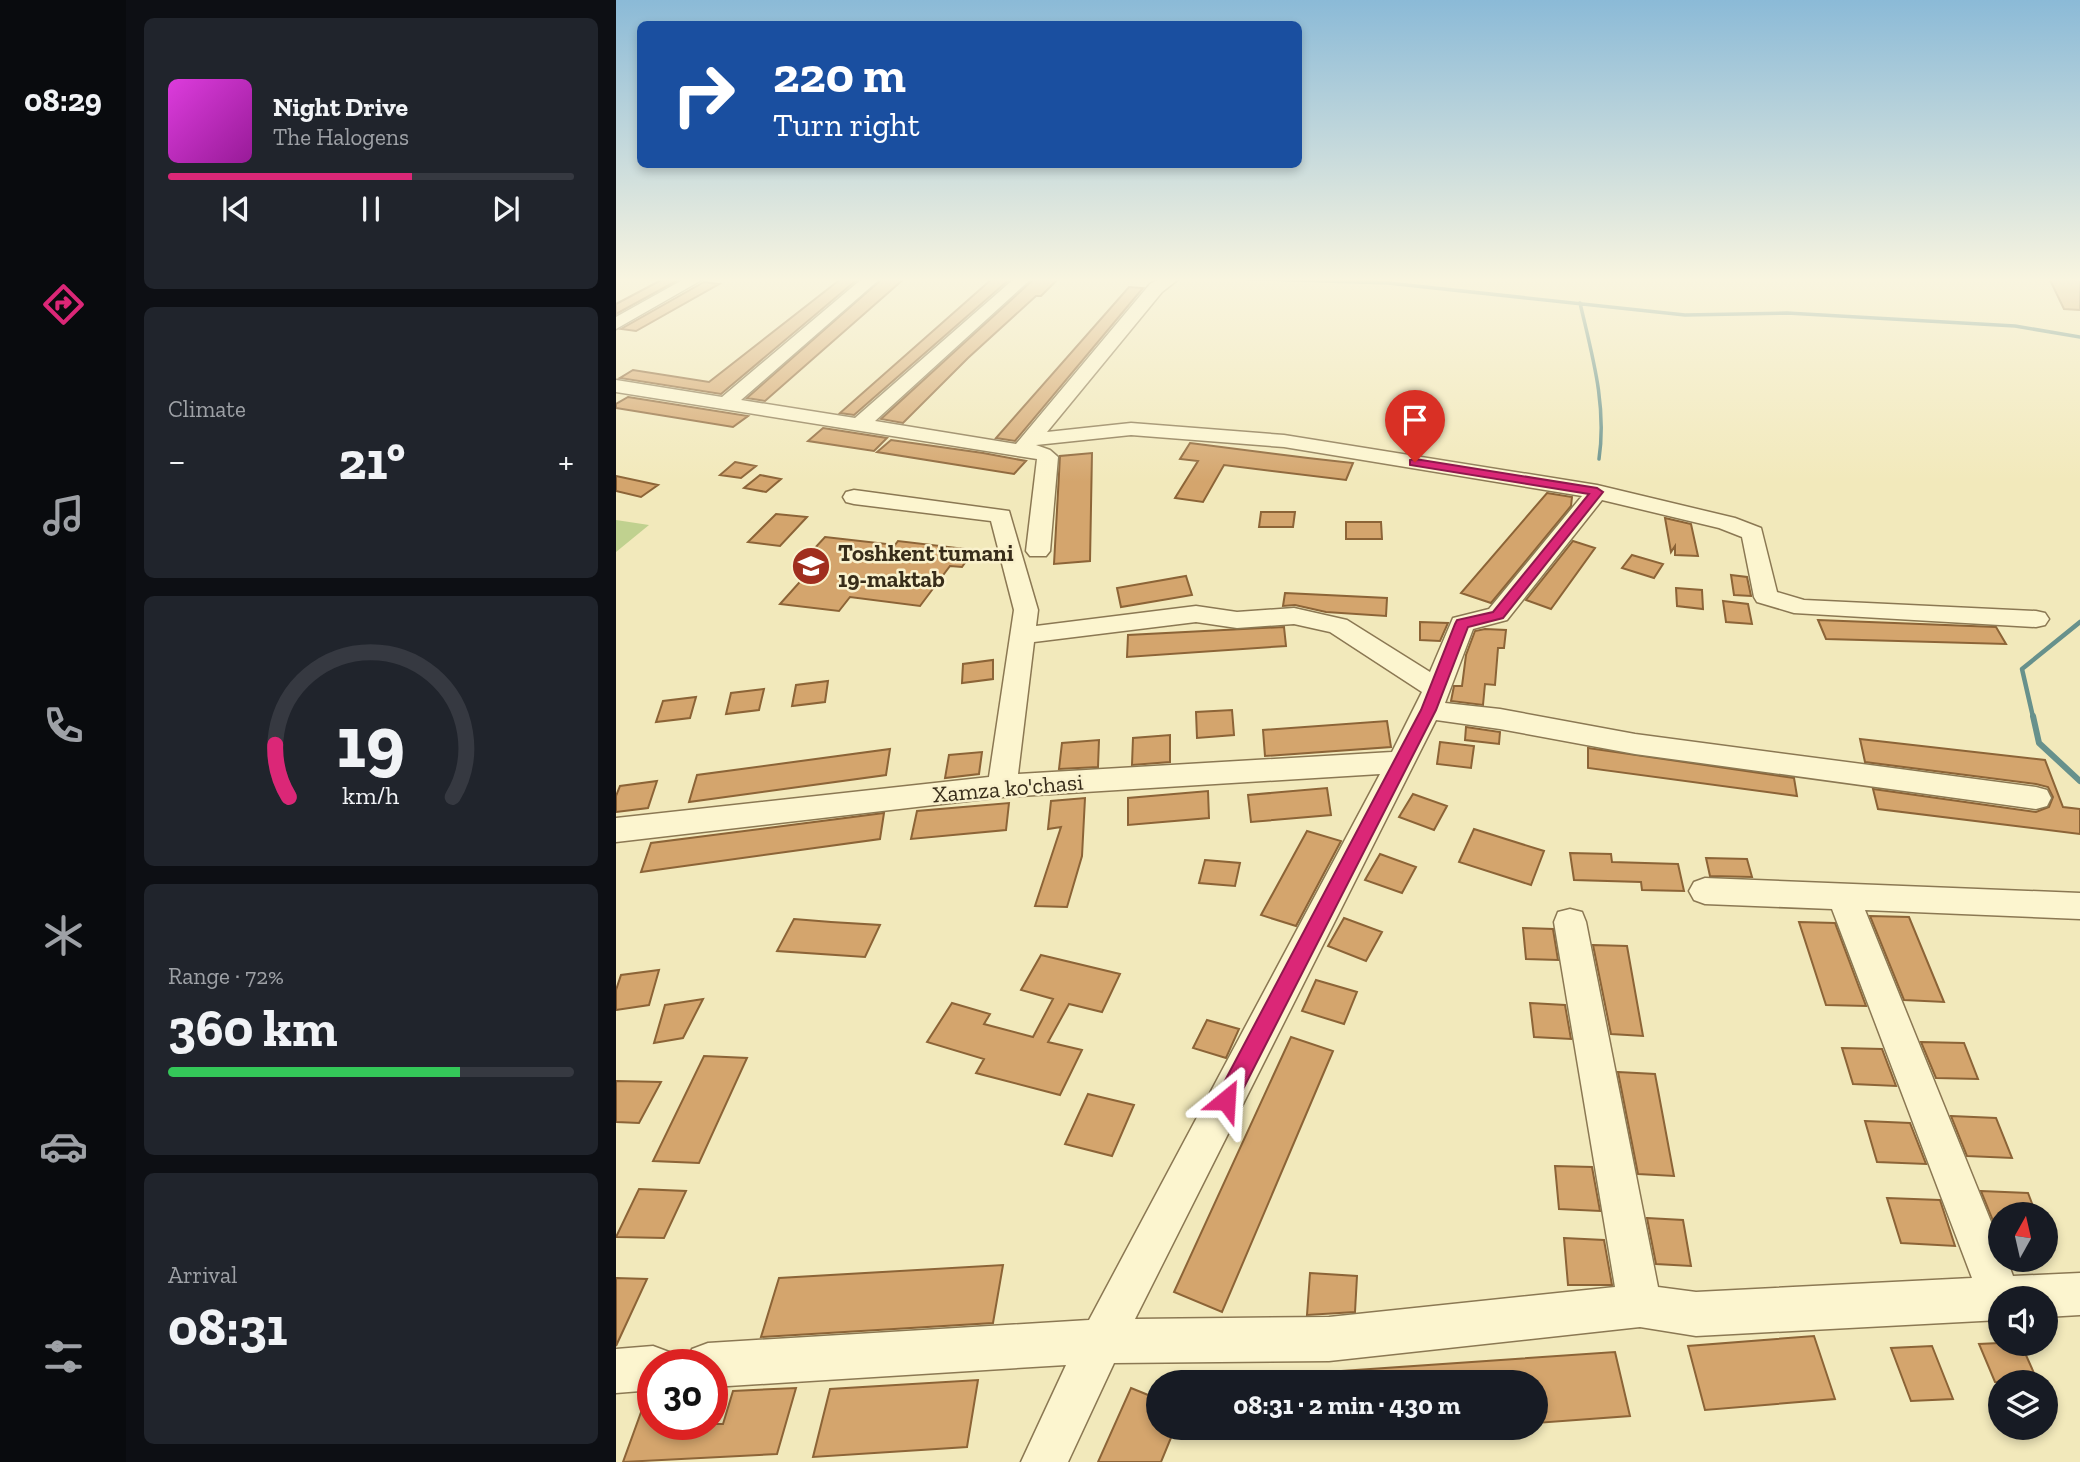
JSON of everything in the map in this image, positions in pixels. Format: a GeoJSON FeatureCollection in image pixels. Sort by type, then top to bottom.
{"type":"FeatureCollection","features":[{"type":"Feature","properties":{"kind":"street"},"geometry":{"type":"LineString","coordinates":[[725,404],[793,346]]}},
{"type":"Feature","properties":{"kind":"street"},"geometry":{"type":"LineString","coordinates":[[858,426],[947,346]]}},
{"type":"Feature","properties":{"kind":"street"},"geometry":{"type":"LineString","coordinates":[[1026,446],[1108,346]]}},
{"type":"Feature","properties":{"kind":"street"},"geometry":{"type":"LineString","coordinates":[[616,386],[858,426],[1026,446],[1131,429],[1284,441],[1597,492],[1727,523],[1752,533],[1766,597],[1803,608],[2036,619]]}},
{"type":"Feature","properties":{"kind":"street"},"geometry":{"type":"LineString","coordinates":[[1026,446],[1048,457],[1038,551]]}},
{"type":"Feature","properties":{"kind":"street"},"geometry":{"type":"LineString","coordinates":[[1044,1462],[1101,1341],[1401,762],[1432,699],[1462,624],[1498,615],[1597,492]]}},
{"type":"Feature","properties":{"kind":"street"},"geometry":{"type":"LineString","coordinates":[[854,497],[1001,516],[1026,610],[1002,786]]}},
{"type":"Feature","properties":{"kind":"street"},"geometry":{"type":"LineString","coordinates":[[1021,636],[1196,614],[1237,620],[1294,616],[1338,626],[1432,699],[1500,719],[1635,744],[2036,798]]}},
{"type":"Feature","properties":{"kind":"street","name":"Xamza ko'chasi"},"geometry":{"type":"LineString","coordinates":[[616,830],[1002,786],[1401,762]]}},
{"type":"Feature","properties":{"kind":"street"},"geometry":{"type":"LineString","coordinates":[[1705,891],[2080,906]]}},
{"type":"Feature","properties":{"kind":"street"},"geometry":{"type":"LineString","coordinates":[[1843,895],[1996,1286]]}},
{"type":"Feature","properties":{"kind":"street"},"geometry":{"type":"LineString","coordinates":[[1570,922],[1640,1306]]}},
{"type":"Feature","properties":{"kind":"street"},"geometry":{"type":"LineString","coordinates":[[2058,1295],[2080,1294]]}},
{"type":"Feature","properties":{"kind":"street"},"geometry":{"type":"LineString","coordinates":[[728,1364],[1101,1341],[1329,1339],[1640,1306],[1696,1314],[1988,1297]]}},
{"type":"Feature","properties":{"kind":"street"},"geometry":{"type":"LineString","coordinates":[[616,1371],[637,1369]]}},
{"type":"Feature","properties":{"kind":"green space"},"geometry":{"type":"Polygon","coordinates":[[[616,520],[649,525],[616,552],[616,520]]]}},
{"type":"Feature","properties":{"kind":"building"},"geometry":{"type":"Polygon","coordinates":[[[755,346],[778,346],[721,394],[620,378],[633,370],[709,382],[755,346]]]}},
{"type":"Feature","properties":{"kind":"building"},"geometry":{"type":"Polygon","coordinates":[[[806,346],[827,346],[765,401],[747,398],[806,346]]]}},
{"type":"Feature","properties":{"kind":"building"},"geometry":{"type":"Polygon","coordinates":[[[916,346],[933,346],[854,415],[840,413],[916,346]]]}},
{"type":"Feature","properties":{"kind":"building"},"geometry":{"type":"Polygon","coordinates":[[[960,346],[981,346],[903,423],[881,419],[960,346]]]}},
{"type":"Feature","properties":{"kind":"building"},"geometry":{"type":"Polygon","coordinates":[[[1077,346],[1094,346],[1015,441],[996,438],[1077,346]]]}},
{"type":"Feature","properties":{"kind":"building"},"geometry":{"type":"Polygon","coordinates":[[[628,397],[748,416],[733,427],[616,408],[616,404],[628,397]]]}},
{"type":"Feature","properties":{"kind":"building"},"geometry":{"type":"Polygon","coordinates":[[[823,428],[887,438],[874,451],[808,441],[823,428]]]}},
{"type":"Feature","properties":{"kind":"building"},"geometry":{"type":"Polygon","coordinates":[[[891,440],[1026,461],[1014,474],[877,452],[891,440]]]}},
{"type":"Feature","properties":{"kind":"building"},"geometry":{"type":"Polygon","coordinates":[[[1190,443],[1353,463],[1346,480],[1224,465],[1203,502],[1175,498],[1198,461],[1180,459],[1190,443]]]}},
{"type":"Feature","properties":{"kind":"building"},"geometry":{"type":"Polygon","coordinates":[[[1092,453],[1090,561],[1054,564],[1060,456],[1092,453]]]}},
{"type":"Feature","properties":{"kind":"building"},"geometry":{"type":"Polygon","coordinates":[[[735,462],[756,466],[741,478],[720,475],[735,462]]]}},
{"type":"Feature","properties":{"kind":"building"},"geometry":{"type":"Polygon","coordinates":[[[760,475],[781,479],[766,492],[744,488],[760,475]]]}},
{"type":"Feature","properties":{"kind":"building"},"geometry":{"type":"Polygon","coordinates":[[[616,476],[658,485],[641,497],[616,491],[616,476]]]}},
{"type":"Feature","properties":{"kind":"building"},"geometry":{"type":"Polygon","coordinates":[[[1547,493],[1572,497],[1571,506],[1491,603],[1461,593],[1547,493]]]}},
{"type":"Feature","properties":{"kind":"building"},"geometry":{"type":"Polygon","coordinates":[[[1261,512],[1295,512],[1293,527],[1259,527],[1261,512]]]}},
{"type":"Feature","properties":{"kind":"building"},"geometry":{"type":"Polygon","coordinates":[[[776,514],[807,517],[780,546],[748,542],[776,514]]]}},
{"type":"Feature","properties":{"kind":"building"},"geometry":{"type":"Polygon","coordinates":[[[1665,518],[1691,524],[1698,556],[1675,555],[1675,546],[1671,552],[1665,518]]]}},
{"type":"Feature","properties":{"kind":"building"},"geometry":{"type":"Polygon","coordinates":[[[1346,522],[1381,522],[1382,539],[1346,539],[1346,522]]]}},
{"type":"Feature","properties":{"kind":"building"},"geometry":{"type":"Polygon","coordinates":[[[825,537],[895,545],[898,541],[974,550],[962,567],[950,566],[920,606],[850,597],[839,611],[780,604],[816,564],[802,562],[825,537]]]}},
{"type":"Feature","properties":{"kind":"building"},"geometry":{"type":"Polygon","coordinates":[[[1573,541],[1595,548],[1551,609],[1526,600],[1573,541]]]}},
{"type":"Feature","properties":{"kind":"building"},"geometry":{"type":"Polygon","coordinates":[[[1632,555],[1663,564],[1654,578],[1622,568],[1632,555]]]}},
{"type":"Feature","properties":{"kind":"building"},"geometry":{"type":"Polygon","coordinates":[[[1731,575],[1747,577],[1751,596],[1734,595],[1731,575]]]}},
{"type":"Feature","properties":{"kind":"building"},"geometry":{"type":"Polygon","coordinates":[[[1186,576],[1192,595],[1121,607],[1117,588],[1186,576]]]}},
{"type":"Feature","properties":{"kind":"building"},"geometry":{"type":"Polygon","coordinates":[[[1676,588],[1702,590],[1703,609],[1677,606],[1676,588]]]}},
{"type":"Feature","properties":{"kind":"building"},"geometry":{"type":"Polygon","coordinates":[[[1285,593],[1387,598],[1386,616],[1326,612],[1295,605],[1283,606],[1285,593]]]}},
{"type":"Feature","properties":{"kind":"building"},"geometry":{"type":"Polygon","coordinates":[[[1723,601],[1748,604],[1752,624],[1726,622],[1723,601]]]}},
{"type":"Feature","properties":{"kind":"building"},"geometry":{"type":"Polygon","coordinates":[[[1818,620],[1996,627],[2006,644],[1826,639],[1818,620]]]}},
{"type":"Feature","properties":{"kind":"building"},"geometry":{"type":"Polygon","coordinates":[[[1420,622],[1448,623],[1440,641],[1420,640],[1420,622]]]}},
{"type":"Feature","properties":{"kind":"building"},"geometry":{"type":"Polygon","coordinates":[[[1284,627],[1286,646],[1127,657],[1128,635],[1284,627]]]}},
{"type":"Feature","properties":{"kind":"building"},"geometry":{"type":"Polygon","coordinates":[[[1506,630],[1504,648],[1498,648],[1495,685],[1485,684],[1483,705],[1451,701],[1454,686],[1462,686],[1466,655],[1475,631],[1506,630]]]}},
{"type":"Feature","properties":{"kind":"building"},"geometry":{"type":"Polygon","coordinates":[[[993,660],[993,679],[962,683],[963,664],[993,660]]]}},
{"type":"Feature","properties":{"kind":"building"},"geometry":{"type":"Polygon","coordinates":[[[828,681],[825,702],[792,706],[796,685],[828,681]]]}},
{"type":"Feature","properties":{"kind":"building"},"geometry":{"type":"Polygon","coordinates":[[[764,689],[759,710],[726,714],[731,693],[764,689]]]}},
{"type":"Feature","properties":{"kind":"building"},"geometry":{"type":"Polygon","coordinates":[[[696,697],[690,718],[656,722],[663,701],[696,697]]]}},
{"type":"Feature","properties":{"kind":"building"},"geometry":{"type":"Polygon","coordinates":[[[1232,710],[1234,735],[1197,738],[1196,712],[1232,710]]]}},
{"type":"Feature","properties":{"kind":"building"},"geometry":{"type":"Polygon","coordinates":[[[1387,721],[1391,747],[1265,756],[1263,730],[1387,721]]]}},
{"type":"Feature","properties":{"kind":"building"},"geometry":{"type":"Polygon","coordinates":[[[1466,727],[1500,732],[1499,744],[1465,740],[1466,727]]]}},
{"type":"Feature","properties":{"kind":"building"},"geometry":{"type":"Polygon","coordinates":[[[1170,735],[1170,762],[1132,765],[1133,738],[1170,735]]]}},
{"type":"Feature","properties":{"kind":"building"},"geometry":{"type":"Polygon","coordinates":[[[1860,739],[2045,760],[2063,807],[2080,809],[2080,834],[1878,809],[1873,789],[2036,812],[2049,807],[2053,797],[2048,787],[2036,784],[1865,762],[1860,739]]]}},
{"type":"Feature","properties":{"kind":"building"},"geometry":{"type":"Polygon","coordinates":[[[1099,740],[1098,767],[1059,769],[1062,743],[1099,740]]]}},
{"type":"Feature","properties":{"kind":"building"},"geometry":{"type":"Polygon","coordinates":[[[1440,742],[1474,746],[1471,768],[1437,764],[1440,742]]]}},
{"type":"Feature","properties":{"kind":"building"},"geometry":{"type":"Polygon","coordinates":[[[1588,748],[1794,778],[1797,796],[1588,768],[1588,748]]]}},
{"type":"Feature","properties":{"kind":"building"},"geometry":{"type":"Polygon","coordinates":[[[890,749],[886,775],[689,802],[697,775],[890,749]]]}},
{"type":"Feature","properties":{"kind":"building"},"geometry":{"type":"Polygon","coordinates":[[[982,752],[979,774],[945,778],[949,755],[982,752]]]}},
{"type":"Feature","properties":{"kind":"building"},"geometry":{"type":"Polygon","coordinates":[[[657,781],[648,808],[616,812],[616,796],[620,786],[657,781]]]}},
{"type":"Feature","properties":{"kind":"building"},"geometry":{"type":"Polygon","coordinates":[[[1327,788],[1331,815],[1251,822],[1248,795],[1327,788]]]}},
{"type":"Feature","properties":{"kind":"building"},"geometry":{"type":"Polygon","coordinates":[[[1208,791],[1209,818],[1128,825],[1128,798],[1208,791]]]}},
{"type":"Feature","properties":{"kind":"building"},"geometry":{"type":"Polygon","coordinates":[[[1413,794],[1447,806],[1434,830],[1399,817],[1413,794]]]}},
{"type":"Feature","properties":{"kind":"building"},"geometry":{"type":"Polygon","coordinates":[[[1085,798],[1082,856],[1067,907],[1035,906],[1061,827],[1048,829],[1051,801],[1085,798]]]}},
{"type":"Feature","properties":{"kind":"building"},"geometry":{"type":"Polygon","coordinates":[[[1009,803],[1006,830],[911,839],[917,811],[1009,803]]]}},
{"type":"Feature","properties":{"kind":"building"},"geometry":{"type":"Polygon","coordinates":[[[884,813],[880,839],[641,872],[651,843],[884,813]]]}},
{"type":"Feature","properties":{"kind":"building"},"geometry":{"type":"Polygon","coordinates":[[[1474,829],[1544,851],[1531,885],[1459,862],[1474,829]]]}},
{"type":"Feature","properties":{"kind":"building"},"geometry":{"type":"Polygon","coordinates":[[[1307,831],[1341,841],[1296,926],[1261,915],[1307,831]]]}},
{"type":"Feature","properties":{"kind":"building"},"geometry":{"type":"Polygon","coordinates":[[[1570,853],[1611,854],[1612,862],[1678,864],[1684,891],[1642,890],[1641,882],[1574,880],[1570,853]]]}},
{"type":"Feature","properties":{"kind":"building"},"geometry":{"type":"Polygon","coordinates":[[[1380,854],[1416,867],[1402,893],[1365,880],[1380,854]]]}},
{"type":"Feature","properties":{"kind":"building"},"geometry":{"type":"Polygon","coordinates":[[[1706,858],[1747,859],[1752,877],[1710,876],[1706,858]]]}},
{"type":"Feature","properties":{"kind":"building"},"geometry":{"type":"Polygon","coordinates":[[[1205,860],[1240,863],[1235,886],[1199,883],[1205,860]]]}},
{"type":"Feature","properties":{"kind":"building"},"geometry":{"type":"Polygon","coordinates":[[[1870,916],[1909,917],[1944,1002],[1904,1000],[1870,916]]]}},
{"type":"Feature","properties":{"kind":"building"},"geometry":{"type":"Polygon","coordinates":[[[1344,918],[1382,932],[1366,961],[1328,946],[1344,918]]]}},
{"type":"Feature","properties":{"kind":"building"},"geometry":{"type":"Polygon","coordinates":[[[794,919],[880,925],[865,957],[777,951],[794,919]]]}},
{"type":"Feature","properties":{"kind":"building"},"geometry":{"type":"Polygon","coordinates":[[[1799,922],[1835,923],[1866,1006],[1826,1005],[1799,922]]]}},
{"type":"Feature","properties":{"kind":"building"},"geometry":{"type":"Polygon","coordinates":[[[1523,928],[1553,929],[1558,960],[1526,959],[1523,928]]]}},
{"type":"Feature","properties":{"kind":"building"},"geometry":{"type":"Polygon","coordinates":[[[1593,945],[1627,946],[1643,1036],[1611,1034],[1593,945]]]}},
{"type":"Feature","properties":{"kind":"building"},"geometry":{"type":"Polygon","coordinates":[[[1041,955],[1120,974],[1102,1012],[1069,1004],[1048,1042],[1082,1050],[1060,1095],[976,1073],[984,1059],[927,1042],[952,1003],[990,1014],[984,1024],[1033,1037],[1053,999],[1021,990],[1041,955]]]}},
{"type":"Feature","properties":{"kind":"building"},"geometry":{"type":"Polygon","coordinates":[[[659,970],[649,1005],[616,1010],[616,990],[621,975],[659,970]]]}},
{"type":"Feature","properties":{"kind":"building"},"geometry":{"type":"Polygon","coordinates":[[[1316,980],[1357,992],[1344,1024],[1302,1011],[1316,980]]]}},
{"type":"Feature","properties":{"kind":"building"},"geometry":{"type":"Polygon","coordinates":[[[703,999],[683,1038],[654,1043],[665,1005],[703,999]]]}},
{"type":"Feature","properties":{"kind":"building"},"geometry":{"type":"Polygon","coordinates":[[[1530,1003],[1565,1005],[1571,1039],[1534,1037],[1530,1003]]]}},
{"type":"Feature","properties":{"kind":"building"},"geometry":{"type":"Polygon","coordinates":[[[1207,1020],[1239,1029],[1226,1058],[1193,1048],[1207,1020]]]}},
{"type":"Feature","properties":{"kind":"building"},"geometry":{"type":"Polygon","coordinates":[[[1291,1037],[1333,1051],[1222,1312],[1174,1292],[1291,1037]]]}},
{"type":"Feature","properties":{"kind":"building"},"geometry":{"type":"Polygon","coordinates":[[[1921,1042],[1964,1043],[1978,1079],[1936,1078],[1921,1042]]]}},
{"type":"Feature","properties":{"kind":"building"},"geometry":{"type":"Polygon","coordinates":[[[1842,1048],[1882,1049],[1896,1086],[1853,1084],[1842,1048]]]}},
{"type":"Feature","properties":{"kind":"building"},"geometry":{"type":"Polygon","coordinates":[[[704,1056],[747,1058],[699,1163],[653,1161],[704,1056]]]}},
{"type":"Feature","properties":{"kind":"building"},"geometry":{"type":"Polygon","coordinates":[[[1618,1072],[1655,1074],[1674,1176],[1638,1174],[1618,1072]]]}},
{"type":"Feature","properties":{"kind":"building"},"geometry":{"type":"Polygon","coordinates":[[[616,1081],[661,1082],[639,1123],[616,1122],[616,1081]]]}},
{"type":"Feature","properties":{"kind":"building"},"geometry":{"type":"Polygon","coordinates":[[[1088,1094],[1134,1105],[1112,1156],[1065,1144],[1088,1094]]]}},
{"type":"Feature","properties":{"kind":"building"},"geometry":{"type":"Polygon","coordinates":[[[1951,1116],[1996,1118],[2012,1158],[1967,1156],[1951,1116]]]}},
{"type":"Feature","properties":{"kind":"building"},"geometry":{"type":"Polygon","coordinates":[[[1865,1121],[1910,1123],[1926,1164],[1877,1162],[1865,1121]]]}},
{"type":"Feature","properties":{"kind":"building"},"geometry":{"type":"Polygon","coordinates":[[[1555,1166],[1592,1167],[1600,1211],[1559,1209],[1555,1166]]]}},
{"type":"Feature","properties":{"kind":"building"},"geometry":{"type":"Polygon","coordinates":[[[639,1189],[686,1191],[664,1238],[616,1237],[639,1189]]]}},
{"type":"Feature","properties":{"kind":"building"},"geometry":{"type":"Polygon","coordinates":[[[1981,1191],[2028,1193],[2031,1202],[1988,1202],[1988,1208],[1981,1191]]]}},
{"type":"Feature","properties":{"kind":"building"},"geometry":{"type":"Polygon","coordinates":[[[1887,1198],[1940,1200],[1955,1246],[1901,1243],[1887,1198]]]}},
{"type":"Feature","properties":{"kind":"building"},"geometry":{"type":"Polygon","coordinates":[[[1647,1218],[1683,1220],[1691,1266],[1656,1264],[1647,1218]]]}},
{"type":"Feature","properties":{"kind":"building"},"geometry":{"type":"Polygon","coordinates":[[[1564,1238],[1604,1240],[1612,1285],[1568,1285],[1564,1238]]]}},
{"type":"Feature","properties":{"kind":"building"},"geometry":{"type":"Polygon","coordinates":[[[1003,1265],[993,1323],[761,1337],[779,1278],[1003,1265]]]}},
{"type":"Feature","properties":{"kind":"building"},"geometry":{"type":"Polygon","coordinates":[[[1310,1273],[1357,1276],[1355,1312],[1307,1315],[1310,1273]]]}},
{"type":"Feature","properties":{"kind":"building"},"geometry":{"type":"Polygon","coordinates":[[[616,1278],[647,1279],[616,1346],[616,1278]]]}},
{"type":"Feature","properties":{"kind":"building"},"geometry":{"type":"Polygon","coordinates":[[[1814,1336],[1835,1399],[1705,1410],[1688,1346],[1814,1336]]]}},
{"type":"Feature","properties":{"kind":"building"},"geometry":{"type":"Polygon","coordinates":[[[1979,1344],[1988,1344],[1988,1356],[2026,1356],[2033,1370],[1990,1370],[1979,1344]]]}},
{"type":"Feature","properties":{"kind":"building"},"geometry":{"type":"Polygon","coordinates":[[[1932,1346],[1953,1399],[1911,1401],[1891,1348],[1932,1346]]]}},
{"type":"Feature","properties":{"kind":"building"},"geometry":{"type":"Polygon","coordinates":[[[1615,1352],[1630,1416],[1548,1422],[1548,1370],[1356,1370],[1615,1352]]]}},
{"type":"Feature","properties":{"kind":"building"},"geometry":{"type":"Polygon","coordinates":[[[978,1380],[967,1447],[813,1457],[830,1389],[978,1380]]]}},
{"type":"Feature","properties":{"kind":"building"},"geometry":{"type":"Polygon","coordinates":[[[796,1388],[777,1454],[623,1462],[637,1423],[637,1440],[728,1440],[728,1408],[733,1391],[796,1388]]]}},
{"type":"Feature","properties":{"kind":"building"},"geometry":{"type":"Polygon","coordinates":[[[1131,1388],[1146,1394],[1146,1440],[1170,1440],[1161,1462],[1098,1462],[1131,1388]]]}},
{"type":"Feature","properties":{"kind":"waterway"},"geometry":{"type":"LineString","coordinates":[[1590,346],[1600,400],[1599,459]]}},
{"type":"Feature","properties":{"kind":"waterway"},"geometry":{"type":"LineString","coordinates":[[2033,717],[2022,669],[2080,622]]}},
{"type":"Feature","properties":{"kind":"waterway"},"geometry":{"type":"LineString","coordinates":[[2033,716],[2039,743],[2080,781]]}},
{"type":"Feature","properties":{"kind":"place","name":"Toshkent tumani 19-maktab"},"geometry":{"type":"Point","coordinates":[811,566]}},
{"type":"Feature","properties":{"kind":"route"},"geometry":{"type":"LineString","coordinates":[[1226,1100],[1429,710],[1435,688],[1462,624],[1498,615],[1597,492],[1415,462]]}}]}
